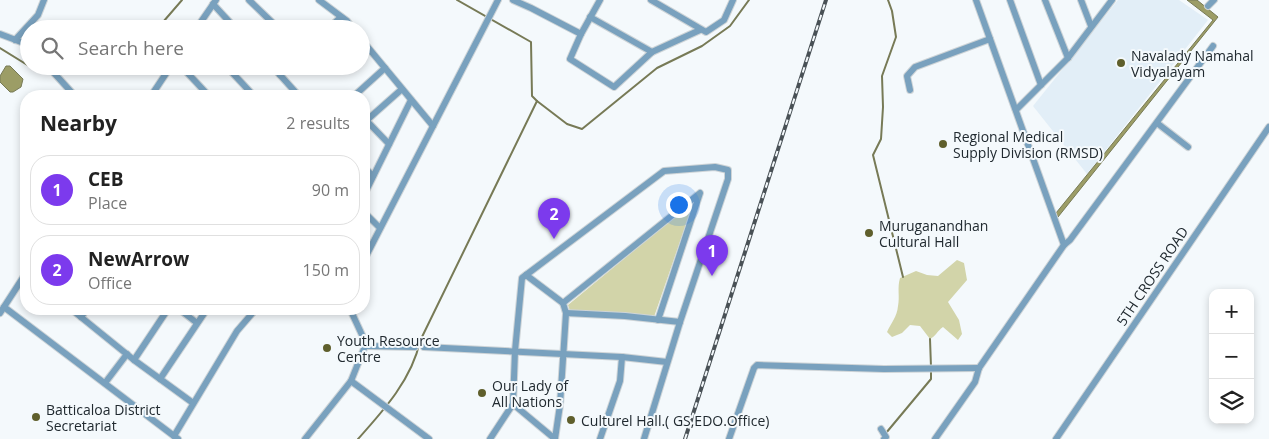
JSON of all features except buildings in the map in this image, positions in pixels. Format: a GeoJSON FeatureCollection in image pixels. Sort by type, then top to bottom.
{"type":"FeatureCollection","features":[{"type":"Feature","properties":{"kind":"street"},"geometry":{"type":"LineString","coordinates":[[33,20],[38,15],[44,0]]}},
{"type":"Feature","properties":{"kind":"street"},"geometry":{"type":"LineString","coordinates":[[249,0],[270,20]]}},
{"type":"Feature","properties":{"kind":"street"},"geometry":{"type":"LineString","coordinates":[[319,0],[344,20]]}},
{"type":"Feature","properties":{"kind":"street"},"geometry":{"type":"LineString","coordinates":[[370,248],[498,0]]}},
{"type":"Feature","properties":{"kind":"street"},"geometry":{"type":"LineString","coordinates":[[513,0],[525,2],[581,34]]}},
{"type":"Feature","properties":{"kind":"street"},"geometry":{"type":"LineString","coordinates":[[600,0],[590,16],[570,59],[614,87],[652,52],[700,30]]}},
{"type":"Feature","properties":{"kind":"street"},"geometry":{"type":"LineString","coordinates":[[651,0],[706,32],[724,20],[732,0]]}},
{"type":"Feature","properties":{"kind":"street"},"geometry":{"type":"LineString","coordinates":[[976,0],[1064,245]]}},
{"type":"Feature","properties":{"kind":"street"},"geometry":{"type":"LineString","coordinates":[[1010,0],[1041,85]]}},
{"type":"Feature","properties":{"kind":"street"},"geometry":{"type":"LineString","coordinates":[[1045,0],[1068,58]]}},
{"type":"Feature","properties":{"kind":"street"},"geometry":{"type":"LineString","coordinates":[[1081,0],[1091,26]]}},
{"type":"Feature","properties":{"kind":"street"},"geometry":{"type":"LineString","coordinates":[[1016,110],[1068,58],[1112,0]]}},
{"type":"Feature","properties":{"kind":"street"},"geometry":{"type":"LineString","coordinates":[[1208,6],[1214,0]]}},
{"type":"Feature","properties":{"kind":"street"},"geometry":{"type":"LineString","coordinates":[[202,20],[214,2],[229,20]]}},
{"type":"Feature","properties":{"kind":"street"},"geometry":{"type":"LineString","coordinates":[[590,16],[652,52]]}},
{"type":"Feature","properties":{"kind":"street"},"geometry":{"type":"LineString","coordinates":[[338,20],[341,17]]}},
{"type":"Feature","properties":{"kind":"street"},"geometry":{"type":"LineString","coordinates":[[0,34],[20,42]]}},
{"type":"Feature","properties":{"kind":"street"},"geometry":{"type":"LineString","coordinates":[[15,40],[20,35]]}},
{"type":"Feature","properties":{"kind":"street"},"geometry":{"type":"LineString","coordinates":[[910,90],[908,76],[916,67],[990,39]]}},
{"type":"Feature","properties":{"kind":"street"},"geometry":{"type":"LineString","coordinates":[[935,439],[975,382],[979,368],[1064,245],[1070,240],[1213,46]]}},
{"type":"Feature","properties":{"kind":"street"},"geometry":{"type":"LineString","coordinates":[[370,50],[433,126]]}},
{"type":"Feature","properties":{"kind":"street"},"geometry":{"type":"LineString","coordinates":[[361,90],[385,68]]}},
{"type":"Feature","properties":{"kind":"street"},"geometry":{"type":"LineString","coordinates":[[56,75],[70,90]]}},
{"type":"Feature","properties":{"kind":"street"},"geometry":{"type":"LineString","coordinates":[[155,90],[165,75]]}},
{"type":"Feature","properties":{"kind":"street"},"geometry":{"type":"LineString","coordinates":[[189,75],[203,90]]}},
{"type":"Feature","properties":{"kind":"street"},"geometry":{"type":"LineString","coordinates":[[234,75],[248,90]]}},
{"type":"Feature","properties":{"kind":"street"},"geometry":{"type":"LineString","coordinates":[[280,75],[293,90]]}},
{"type":"Feature","properties":{"kind":"street"},"geometry":{"type":"LineString","coordinates":[[370,115],[402,89]]}},
{"type":"Feature","properties":{"kind":"street"},"geometry":{"type":"LineString","coordinates":[[370,182],[411,100]]}},
{"type":"Feature","properties":{"kind":"street"},"geometry":{"type":"LineString","coordinates":[[1157,123],[1188,147]]}},
{"type":"Feature","properties":{"kind":"street"},"geometry":{"type":"LineString","coordinates":[[370,124],[389,144]]}},
{"type":"Feature","properties":{"kind":"street","name":"5TH CROSS ROAD"},"geometry":{"type":"LineString","coordinates":[[1056,439],[1269,127]]}},
{"type":"Feature","properties":{"kind":"street"},"geometry":{"type":"LineString","coordinates":[[490,439],[513,404],[515,351],[522,278],[664,171],[714,167],[728,170],[728,179],[667,362],[644,439]]}},
{"type":"Feature","properties":{"kind":"street"},"geometry":{"type":"LineString","coordinates":[[370,173],[373,176]]}},
{"type":"Feature","properties":{"kind":"street"},"geometry":{"type":"LineString","coordinates":[[563,303],[700,193],[658,320]]}},
{"type":"Feature","properties":{"kind":"street"},"geometry":{"type":"LineString","coordinates":[[370,218],[380,228]]}},
{"type":"Feature","properties":{"kind":"street"},"geometry":{"type":"LineString","coordinates":[[513,404],[552,438],[560,404],[566,313],[563,303],[526,275]]}},
{"type":"Feature","properties":{"kind":"street"},"geometry":{"type":"LineString","coordinates":[[20,284],[2,310],[176,437],[193,403],[237,331],[251,315]]}},
{"type":"Feature","properties":{"kind":"street"},"geometry":{"type":"LineString","coordinates":[[566,313],[680,322]]}},
{"type":"Feature","properties":{"kind":"street"},"geometry":{"type":"LineString","coordinates":[[78,315],[134,360],[193,403]]}},
{"type":"Feature","properties":{"kind":"street"},"geometry":{"type":"LineString","coordinates":[[134,360],[164,315]]}},
{"type":"Feature","properties":{"kind":"street"},"geometry":{"type":"LineString","coordinates":[[187,315],[197,323]]}},
{"type":"Feature","properties":{"kind":"street"},"geometry":{"type":"LineString","coordinates":[[160,379],[203,315]]}},
{"type":"Feature","properties":{"kind":"street"},"geometry":{"type":"LineString","coordinates":[[305,439],[351,381],[365,346],[353,315]]}},
{"type":"Feature","properties":{"kind":"street"},"geometry":{"type":"LineString","coordinates":[[365,346],[414,347]]}},
{"type":"Feature","properties":{"kind":"street"},"geometry":{"type":"LineString","coordinates":[[424,347],[622,357],[667,362]]}},
{"type":"Feature","properties":{"kind":"street"},"geometry":{"type":"LineString","coordinates":[[105,384],[127,354]]}},
{"type":"Feature","properties":{"kind":"street"},"geometry":{"type":"LineString","coordinates":[[600,439],[620,381],[622,357]]}},
{"type":"Feature","properties":{"kind":"street"},"geometry":{"type":"LineString","coordinates":[[729,439],[754,368],[757,365],[884,369],[979,368]]}},
{"type":"Feature","properties":{"kind":"street"},"geometry":{"type":"LineString","coordinates":[[351,381],[390,410],[420,436],[429,439]]}},
{"type":"Feature","properties":{"kind":"street"},"geometry":{"type":"LineString","coordinates":[[881,429],[886,437],[884,439]]}},
{"type":"Feature","properties":{"kind":"shaded area","name":"Navalady Namahal Vidyalayam"},"geometry":{"type":"Polygon","coordinates":[[[1118,0],[1179,0],[1208,20],[1087,174],[1033,106],[1118,0]]]}},
{"type":"Feature","properties":{"kind":"shaded area"},"geometry":{"type":"Polygon","coordinates":[[[1187,0],[1197,0],[1218,17],[1058,217],[1056,213],[1213,20],[1187,0]]]}},
{"type":"Feature","properties":{"kind":"shaded area"},"geometry":{"type":"Polygon","coordinates":[[[6,66],[10,66],[23,79],[21,87],[13,92],[10,92],[0,82],[0,76],[6,66]]]}},
{"type":"Feature","properties":{"kind":"shaded area"},"geometry":{"type":"Polygon","coordinates":[[[694,201],[654,317],[570,311],[568,305],[694,201]]]}},
{"type":"Feature","properties":{"kind":"shaded area"},"geometry":{"type":"Polygon","coordinates":[[[957,260],[964,263],[967,280],[948,302],[959,320],[962,334],[958,340],[943,327],[930,339],[920,326],[910,325],[902,333],[892,337],[887,332],[897,310],[900,278],[916,271],[938,276],[957,260]]]}},
{"type":"Feature","properties":{"kind":"waterway"},"geometry":{"type":"LineString","coordinates":[[165,20],[182,0]]}},
{"type":"Feature","properties":{"kind":"waterway"},"geometry":{"type":"LineString","coordinates":[[457,0],[531,42],[532,96],[537,101]]}},
{"type":"Feature","properties":{"kind":"waterway"},"geometry":{"type":"LineString","coordinates":[[358,439],[396,393],[411,368],[420,341],[537,101],[567,124],[582,129],[657,68],[702,46],[730,26],[749,0]]}},
{"type":"Feature","properties":{"kind":"waterway"},"geometry":{"type":"LineString","coordinates":[[888,0],[892,11],[896,37],[882,76],[881,139],[873,155],[903,277]]}},
{"type":"Feature","properties":{"kind":"waterway"},"geometry":{"type":"LineString","coordinates":[[0,48],[20,60]]}},
{"type":"Feature","properties":{"kind":"waterway"},"geometry":{"type":"LineString","coordinates":[[930,339],[931,367]]}},
{"type":"Feature","properties":{"kind":"waterway"},"geometry":{"type":"LineString","coordinates":[[886,433],[931,379],[931,372]]}},
{"type":"Feature","properties":{"kind":"railway"},"geometry":{"type":"LineString","coordinates":[[685,439],[826,0]]}},
{"type":"Feature","properties":{"kind":"place","name":"Navalady Namahal Vidyalayam"},"geometry":{"type":"Point","coordinates":[1121,63]}},
{"type":"Feature","properties":{"kind":"place","name":"Regional Medical Supply Division (RMSD)"},"geometry":{"type":"Point","coordinates":[943,144]}},
{"type":"Feature","properties":{"kind":"place","name":"Muruganandhan Cultural Hall"},"geometry":{"type":"Point","coordinates":[869,233]}},
{"type":"Feature","properties":{"kind":"place","name":"NewArrow"},"geometry":{"type":"Point","coordinates":[554,239]}},
{"type":"Feature","properties":{"kind":"place","name":"CEB"},"geometry":{"type":"Point","coordinates":[712,276]}},
{"type":"Feature","properties":{"kind":"place","name":"Youth Resource Centre"},"geometry":{"type":"Point","coordinates":[327,348]}},
{"type":"Feature","properties":{"kind":"place","name":"Our Lady of All Nations"},"geometry":{"type":"Point","coordinates":[482,393]}},
{"type":"Feature","properties":{"kind":"place","name":"Batticaloa District Secretariat"},"geometry":{"type":"Point","coordinates":[36,417]}},
{"type":"Feature","properties":{"kind":"place","name":"Culturel Hall.( GS,EDO.Office)"},"geometry":{"type":"Point","coordinates":[571,420]}}]}
